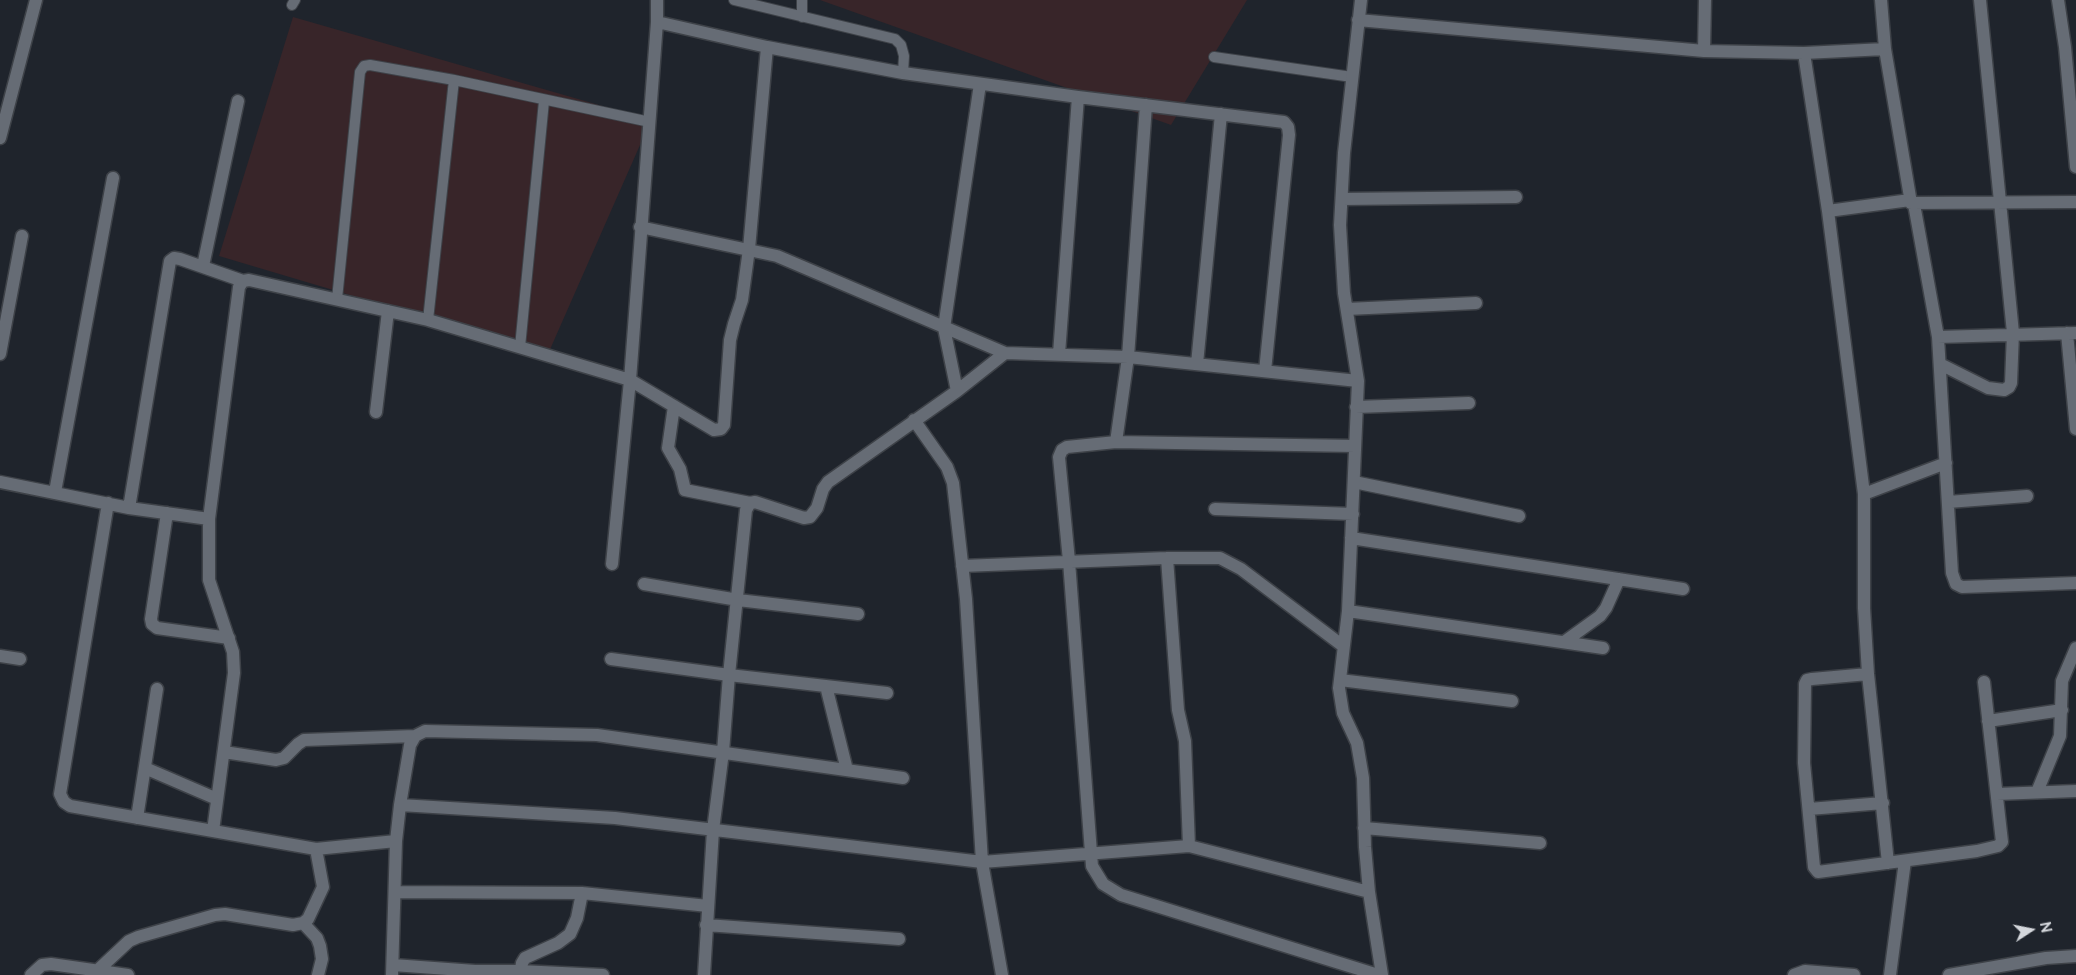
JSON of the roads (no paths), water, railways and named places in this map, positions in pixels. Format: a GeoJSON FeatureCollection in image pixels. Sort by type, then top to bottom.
{"type":"FeatureCollection","features":[{"type":"Feature","properties":{"kind":"street"},"geometry":{"type":"LineString","coordinates":[[0,138],[36,0]]}},
{"type":"Feature","properties":{"kind":"street"},"geometry":{"type":"LineString","coordinates":[[612,564],[630,380],[640,227],[650,122],[657,0]]}},
{"type":"Feature","properties":{"kind":"street"},"geometry":{"type":"LineString","coordinates":[[1361,0],[1352,77],[1340,225],[1347,309],[1358,381],[1348,611],[1339,688],[1343,713],[1356,743],[1363,778],[1364,828],[1369,892],[1382,975]]}},
{"type":"Feature","properties":{"kind":"street"},"geometry":{"type":"LineString","coordinates":[[1704,0],[1704,51]]}},
{"type":"Feature","properties":{"kind":"street"},"geometry":{"type":"LineString","coordinates":[[1881,0],[1885,49],[1938,337],[1952,573],[1956,584],[1962,587],[2076,583]]}},
{"type":"Feature","properties":{"kind":"street"},"geometry":{"type":"LineString","coordinates":[[1940,364],[1988,388],[2004,390],[2009,388],[2011,383],[2013,333],[1980,0]]}},
{"type":"Feature","properties":{"kind":"street"},"geometry":{"type":"LineString","coordinates":[[2058,0],[2070,46],[2076,167]]}},
{"type":"Feature","properties":{"kind":"street"},"geometry":{"type":"LineString","coordinates":[[1358,20],[1704,51],[1804,53],[1885,49]]}},
{"type":"Feature","properties":{"kind":"street"},"geometry":{"type":"LineString","coordinates":[[657,22],[767,47],[902,73],[1146,106],[1284,122],[1288,127],[1289,135],[1265,371]]}},
{"type":"Feature","properties":{"kind":"street"},"geometry":{"type":"LineString","coordinates":[[129,508],[170,261],[174,258],[180,258],[243,281],[249,280],[428,320],[630,380],[714,430],[721,429],[724,425],[730,340],[742,300],[749,249],[767,47]]}},
{"type":"Feature","properties":{"kind":"street"},"geometry":{"type":"LineString","coordinates":[[1804,53],[1828,211],[1864,494],[1864,608],[1868,674],[1888,863]]}},
{"type":"Feature","properties":{"kind":"street"},"geometry":{"type":"LineString","coordinates":[[957,392],[944,328],[980,84]]}},
{"type":"Feature","properties":{"kind":"street"},"geometry":{"type":"LineString","coordinates":[[1059,354],[1078,97]]}},
{"type":"Feature","properties":{"kind":"street"},"geometry":{"type":"LineString","coordinates":[[203,266],[238,101]]}},
{"type":"Feature","properties":{"kind":"street"},"geometry":{"type":"LineString","coordinates":[[1116,442],[1128,357],[1146,106]]}},
{"type":"Feature","properties":{"kind":"street"},"geometry":{"type":"LineString","coordinates":[[1197,364],[1221,114]]}},
{"type":"Feature","properties":{"kind":"street"},"geometry":{"type":"LineString","coordinates":[[55,492],[113,178]]}},
{"type":"Feature","properties":{"kind":"street"},"geometry":{"type":"LineString","coordinates":[[1342,199],[1516,197]]}},
{"type":"Feature","properties":{"kind":"street"},"geometry":{"type":"LineString","coordinates":[[1828,211],[1912,202],[2076,202]]}},
{"type":"Feature","properties":{"kind":"street"},"geometry":{"type":"LineString","coordinates":[[640,227],[777,256],[1005,353],[1128,357],[1358,381]]}},
{"type":"Feature","properties":{"kind":"street"},"geometry":{"type":"LineString","coordinates":[[0,354],[4,305],[22,236]]}},
{"type":"Feature","properties":{"kind":"street"},"geometry":{"type":"LineString","coordinates":[[214,831],[234,673],[233,652],[209,580],[209,518],[239,287],[243,281]]}},
{"type":"Feature","properties":{"kind":"street"},"geometry":{"type":"LineString","coordinates":[[1347,309],[1476,303]]}},
{"type":"Feature","properties":{"kind":"street"},"geometry":{"type":"LineString","coordinates":[[376,412],[388,311]]}},
{"type":"Feature","properties":{"kind":"street"},"geometry":{"type":"LineString","coordinates":[[1938,337],[2013,333],[2072,333],[2076,429]]}},
{"type":"Feature","properties":{"kind":"street"},"geometry":{"type":"LineString","coordinates":[[674,406],[668,448],[680,469],[685,490],[750,503],[755,502],[804,518],[810,517],[817,508],[823,489],[828,482],[914,420],[957,392],[1005,353]]}},
{"type":"Feature","properties":{"kind":"street"},"geometry":{"type":"LineString","coordinates":[[1356,408],[1468,403]]}},
{"type":"Feature","properties":{"kind":"street"},"geometry":{"type":"LineString","coordinates":[[914,420],[946,467],[953,483],[962,566],[982,862],[1002,975]]}},
{"type":"Feature","properties":{"kind":"street"},"geometry":{"type":"LineString","coordinates":[[1355,446],[1116,442],[1067,447],[1058,456],[1069,561],[1092,866],[1103,884],[1121,895],[1378,975]]}},
{"type":"Feature","properties":{"kind":"street"},"geometry":{"type":"LineString","coordinates":[[1864,494],[1946,463]]}},
{"type":"Feature","properties":{"kind":"street"},"geometry":{"type":"LineString","coordinates":[[0,482],[129,508],[209,518]]}},
{"type":"Feature","properties":{"kind":"street"},"geometry":{"type":"LineString","coordinates":[[1354,482],[1519,516]]}},
{"type":"Feature","properties":{"kind":"street"},"geometry":{"type":"LineString","coordinates":[[1948,502],[2027,496]]}},
{"type":"Feature","properties":{"kind":"street"},"geometry":{"type":"LineString","coordinates":[[108,503],[60,794],[64,802],[70,806],[316,849],[396,841]]}},
{"type":"Feature","properties":{"kind":"street"},"geometry":{"type":"LineString","coordinates":[[704,975],[713,830],[723,752],[746,510],[750,503]]}},
{"type":"Feature","properties":{"kind":"street"},"geometry":{"type":"LineString","coordinates":[[1215,509],[1353,514]]}},
{"type":"Feature","properties":{"kind":"street"},"geometry":{"type":"LineString","coordinates":[[167,513],[151,619],[152,624],[156,628],[229,638]]}},
{"type":"Feature","properties":{"kind":"street"},"geometry":{"type":"LineString","coordinates":[[1351,538],[1683,589]]}},
{"type":"Feature","properties":{"kind":"street"},"geometry":{"type":"LineString","coordinates":[[1167,558],[1178,710],[1185,741],[1189,846]]}},
{"type":"Feature","properties":{"kind":"street"},"geometry":{"type":"LineString","coordinates":[[962,566],[1069,561],[1220,558],[1230,562],[1343,646]]}},
{"type":"Feature","properties":{"kind":"street"},"geometry":{"type":"LineString","coordinates":[[1564,642],[1600,616],[1606,608],[1619,579]]}},
{"type":"Feature","properties":{"kind":"street"},"geometry":{"type":"LineString","coordinates":[[644,584],[738,600],[858,614]]}},
{"type":"Feature","properties":{"kind":"street"},"geometry":{"type":"LineString","coordinates":[[1348,611],[1602,648]]}},
{"type":"Feature","properties":{"kind":"street"},"geometry":{"type":"LineString","coordinates":[[2037,792],[2060,736],[2062,681],[2076,648]]}},
{"type":"Feature","properties":{"kind":"street"},"geometry":{"type":"LineString","coordinates":[[0,656],[20,659]]}},
{"type":"Feature","properties":{"kind":"street"},"geometry":{"type":"LineString","coordinates":[[611,659],[887,693]]}},
{"type":"Feature","properties":{"kind":"street"},"geometry":{"type":"LineString","coordinates":[[1868,674],[1812,679],[1807,680],[1805,684],[1804,763],[1814,867],[1818,872],[1905,861],[1998,846],[2002,842],[1984,682]]}},
{"type":"Feature","properties":{"kind":"street"},"geometry":{"type":"LineString","coordinates":[[1340,680],[1512,701]]}},
{"type":"Feature","properties":{"kind":"street"},"geometry":{"type":"LineString","coordinates":[[826,686],[847,770]]}},
{"type":"Feature","properties":{"kind":"street"},"geometry":{"type":"LineString","coordinates":[[137,818],[157,689]]}},
{"type":"Feature","properties":{"kind":"street"},"geometry":{"type":"LineString","coordinates":[[1988,721],[2062,710]]}},
{"type":"Feature","properties":{"kind":"street"},"geometry":{"type":"LineString","coordinates":[[224,752],[276,760],[284,758],[304,740],[415,736],[425,731],[597,735],[902,778]]}},
{"type":"Feature","properties":{"kind":"street"},"geometry":{"type":"LineString","coordinates":[[415,736],[410,745],[396,841],[393,970],[602,975]]}},
{"type":"Feature","properties":{"kind":"street"},"geometry":{"type":"LineString","coordinates":[[145,768],[218,799]]}},
{"type":"Feature","properties":{"kind":"street"},"geometry":{"type":"LineString","coordinates":[[1997,794],[2076,790]]}},
{"type":"Feature","properties":{"kind":"street"},"geometry":{"type":"LineString","coordinates":[[1808,809],[1882,803]]}},
{"type":"Feature","properties":{"kind":"street"},"geometry":{"type":"LineString","coordinates":[[400,805],[615,818],[982,862],[1189,846],[1369,892]]}},
{"type":"Feature","properties":{"kind":"street"},"geometry":{"type":"LineString","coordinates":[[1364,828],[1540,843]]}},
{"type":"Feature","properties":{"kind":"street"},"geometry":{"type":"LineString","coordinates":[[98,970],[129,942],[138,937],[215,915],[225,914],[293,925],[302,923],[308,919],[323,887],[316,849]]}},
{"type":"Feature","properties":{"kind":"street"},"geometry":{"type":"LineString","coordinates":[[1890,975],[1905,861]]}},
{"type":"Feature","properties":{"kind":"street"},"geometry":{"type":"LineString","coordinates":[[395,892],[582,893],[708,906]]}},
{"type":"Feature","properties":{"kind":"street"},"geometry":{"type":"LineString","coordinates":[[520,973],[525,958],[558,943],[570,934],[577,918],[582,893]]}},
{"type":"Feature","properties":{"kind":"street"},"geometry":{"type":"LineString","coordinates":[[302,923],[317,938],[320,946],[322,959],[318,975]]}},
{"type":"Feature","properties":{"kind":"street"},"geometry":{"type":"LineString","coordinates":[[706,925],[899,939]]}},
{"type":"Feature","properties":{"kind":"street"},"geometry":{"type":"LineString","coordinates":[[1949,975],[2046,958],[2076,956]]}},
{"type":"Feature","properties":{"kind":"street"},"geometry":{"type":"LineString","coordinates":[[31,975],[42,965],[51,964],[128,975]]}},
{"type":"Feature","properties":{"kind":"street"},"geometry":{"type":"LineString","coordinates":[[1794,975],[1805,971],[1854,975]]}},
{"type":"Feature","properties":{"kind":"lane"},"geometry":{"type":"LineString","coordinates":[[734,0],[894,39],[901,45],[904,56],[902,73]]}},
{"type":"Feature","properties":{"kind":"lane"},"geometry":{"type":"LineString","coordinates":[[802,0],[802,17]]}},
{"type":"Feature","properties":{"kind":"lane"},"geometry":{"type":"LineString","coordinates":[[1214,57],[1352,77]]}},
{"type":"Feature","properties":{"kind":"lane"},"geometry":{"type":"LineString","coordinates":[[337,299],[360,72],[364,66],[370,65],[454,80],[650,122]]}},
{"type":"Feature","properties":{"kind":"lane"},"geometry":{"type":"LineString","coordinates":[[428,320],[454,80]]}},
{"type":"Feature","properties":{"kind":"lane"},"geometry":{"type":"LineString","coordinates":[[520,347],[544,100]]}}]}
